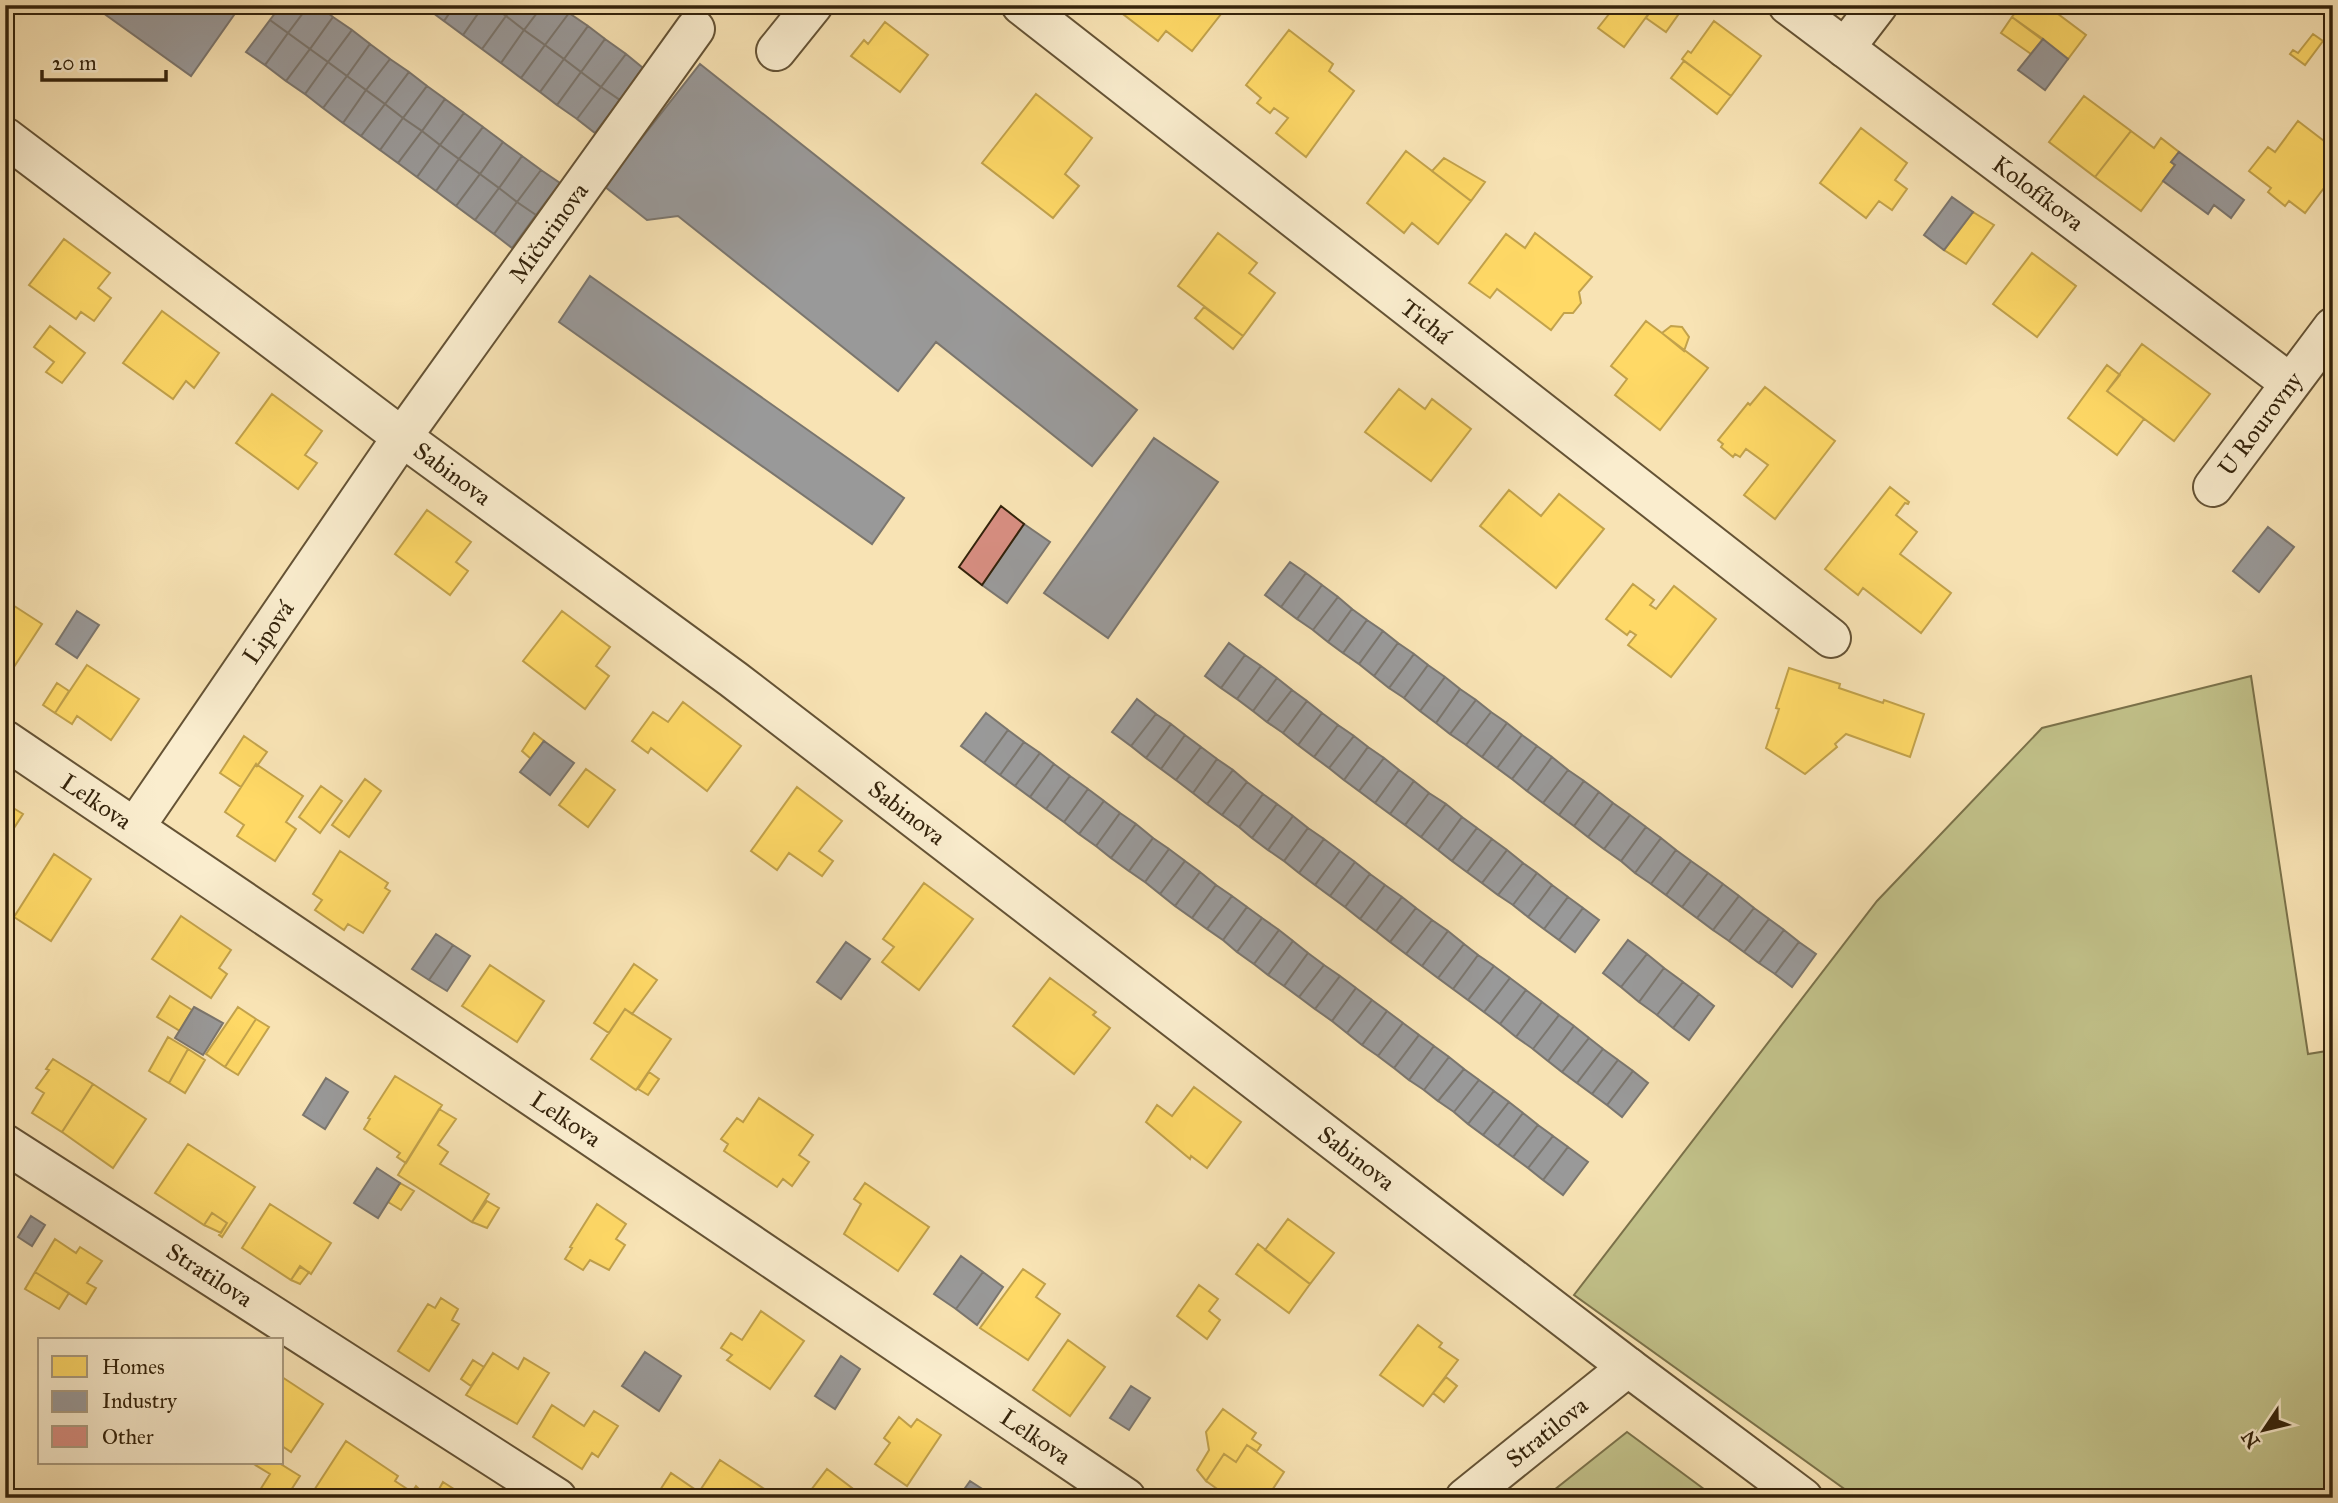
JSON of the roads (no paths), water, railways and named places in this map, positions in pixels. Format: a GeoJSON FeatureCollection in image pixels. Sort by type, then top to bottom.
{"type":"FeatureCollection","features":[{"type":"Feature","properties":{"kind":"street"},"geometry":{"type":"LineString","coordinates":[[776,51],[813,5]]}},
{"type":"Feature","properties":{"kind":"street","name":"Tichá"},"geometry":{"type":"LineString","coordinates":[[1021,5],[1831,638]]}},
{"type":"Feature","properties":{"kind":"street","name":"Kolofíkova"},"geometry":{"type":"LineString","coordinates":[[1788,5],[2290,383]]}},
{"type":"Feature","properties":{"kind":"street"},"geometry":{"type":"LineString","coordinates":[[1845,48],[1878,5]]}},
{"type":"Feature","properties":{"kind":"street","name":"Mičurinova"},"geometry":{"type":"LineString","coordinates":[[402,437],[695,29]]}},
{"type":"Feature","properties":{"kind":"street","name":"Sabinova"},"geometry":{"type":"LineString","coordinates":[[5,137],[402,437],[733,680],[1628,1367],[1803,1498]]}},
{"type":"Feature","properties":{"kind":"street","name":"U Rourovny"},"geometry":{"type":"LineString","coordinates":[[2213,487],[2333,327]]}},
{"type":"Feature","properties":{"kind":"street","name":"Lipová"},"geometry":{"type":"LineString","coordinates":[[135,827],[402,437]]}},
{"type":"Feature","properties":{"kind":"street","name":"Lelkova"},"geometry":{"type":"LineString","coordinates":[[5,740],[1126,1498]]}},
{"type":"Feature","properties":{"kind":"street","name":"Stratilova"},"geometry":{"type":"LineString","coordinates":[[5,1144],[557,1498]]}},
{"type":"Feature","properties":{"kind":"street","name":"Stratilova"},"geometry":{"type":"LineString","coordinates":[[1465,1498],[1628,1367]]}}]}
